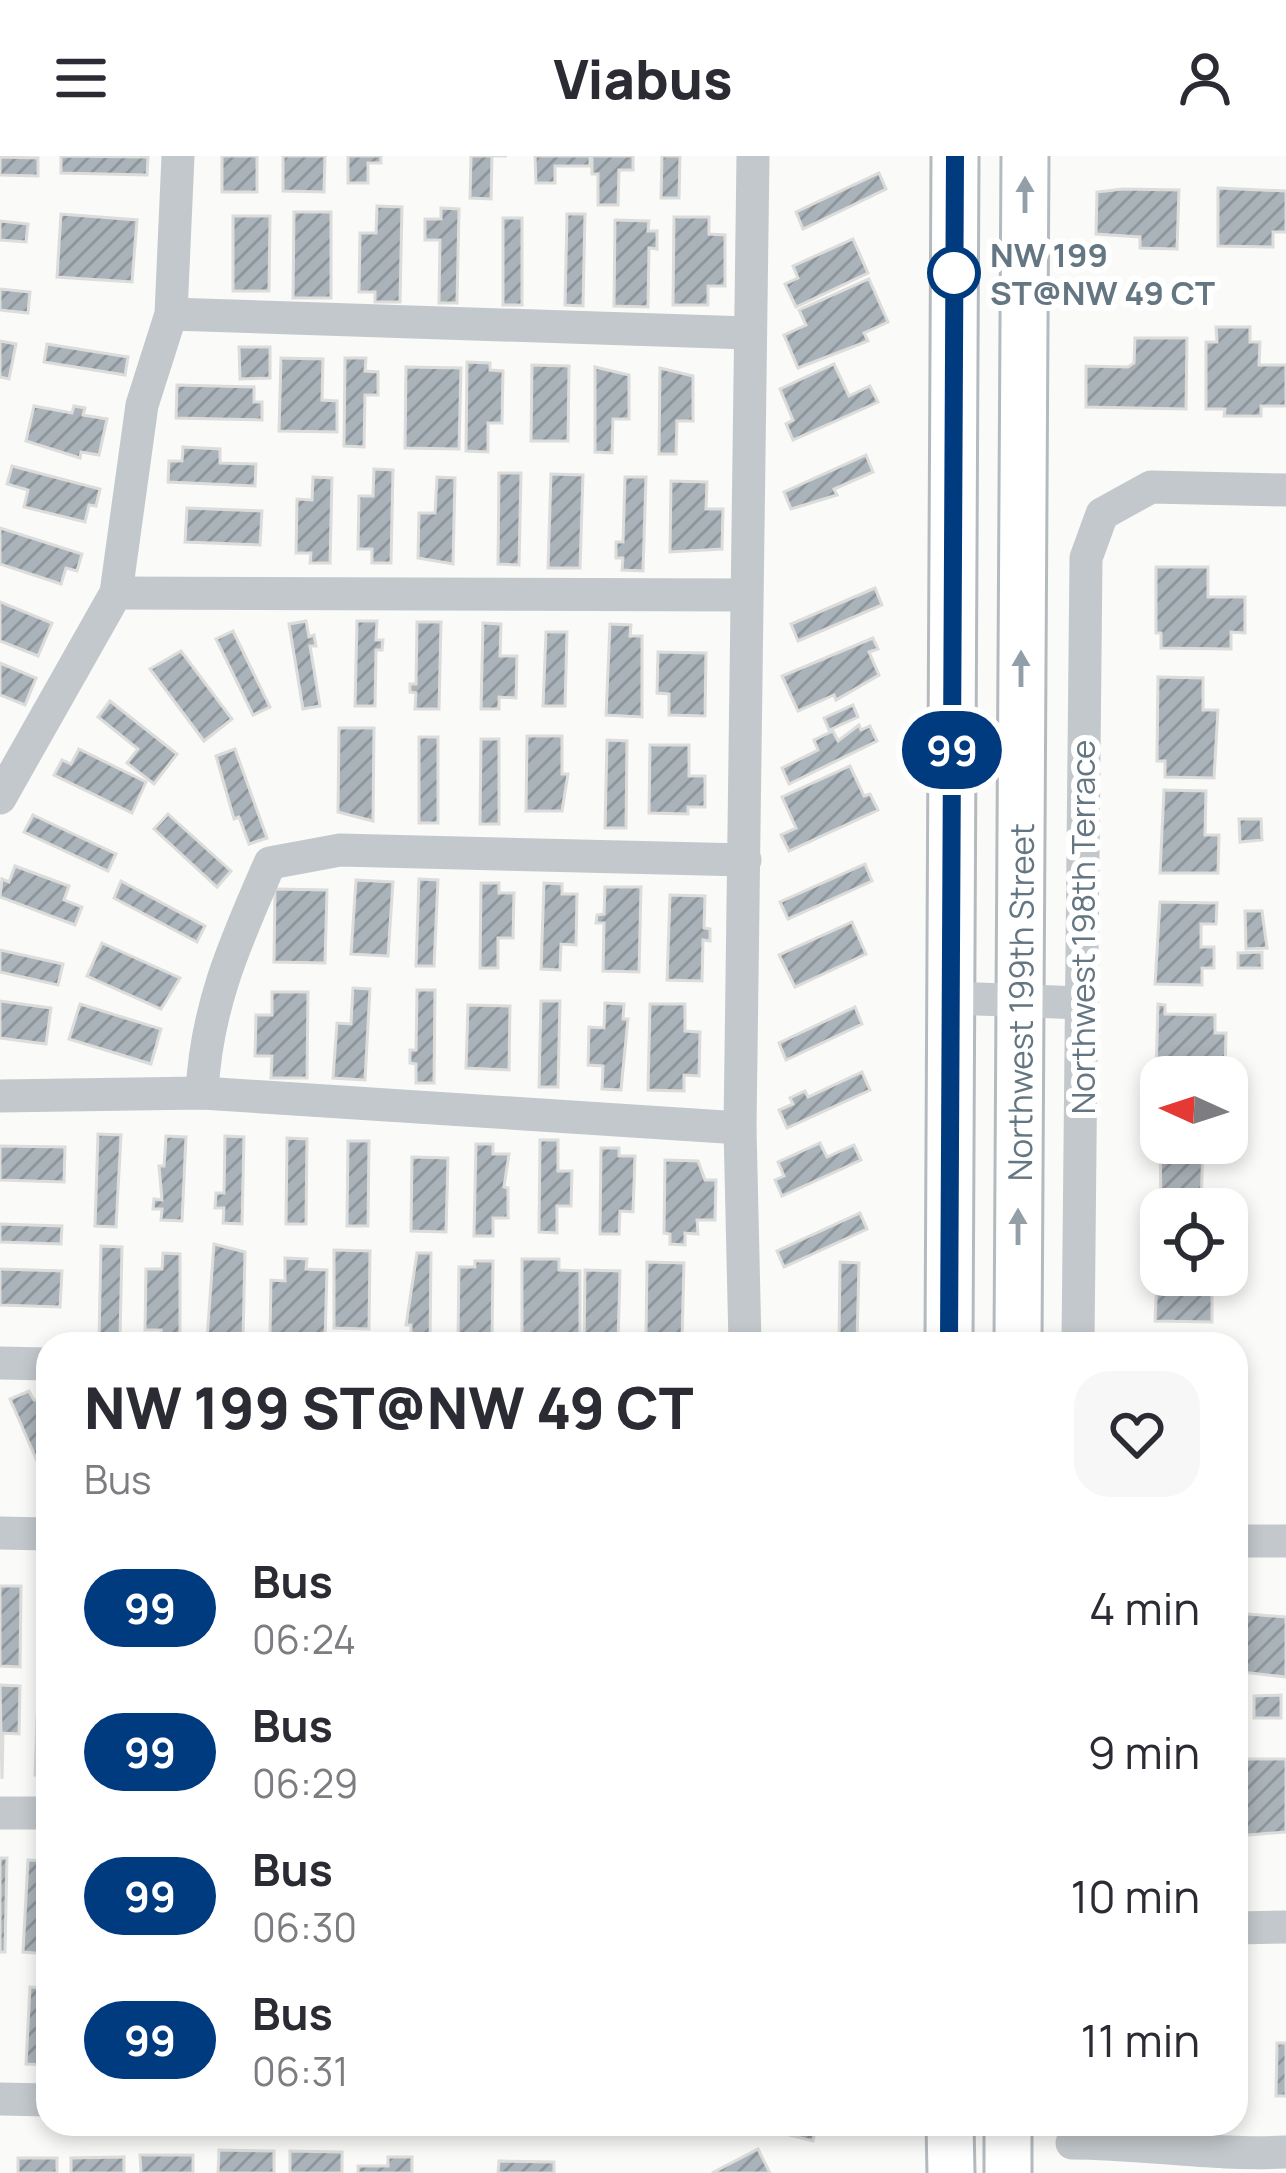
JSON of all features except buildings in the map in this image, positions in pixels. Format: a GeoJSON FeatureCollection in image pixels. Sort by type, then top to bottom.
{"type":"FeatureCollection","features":[{"type":"Feature","properties":{"kind":"main road","name":"Northwest 199th Street"},"geometry":{"type":"LineString","coordinates":[[949,1332],[955,156]]}},
{"type":"Feature","properties":{"kind":"main road","name":"Northwest 199th Street"},"geometry":{"type":"LineString","coordinates":[[1018,1332],[1025,156]]}},
{"type":"Feature","properties":{"kind":"main road"},"geometry":{"type":"LineString","coordinates":[[950,2136],[951,2173]]}},
{"type":"Feature","properties":{"kind":"main road"},"geometry":{"type":"LineString","coordinates":[[1008,2136],[1008,2173]]}},
{"type":"Feature","properties":{"kind":"street"},"geometry":{"type":"LineString","coordinates":[[0,798],[116,592],[142,404],[171,314],[178,156]]}},
{"type":"Feature","properties":{"kind":"street"},"geometry":{"type":"LineString","coordinates":[[746,1332],[740,1128],[753,156]]}},
{"type":"Feature","properties":{"kind":"street"},"geometry":{"type":"LineString","coordinates":[[171,314],[748,333]]}},
{"type":"Feature","properties":{"kind":"street","name":"Northwest 198th Terrace"},"geometry":{"type":"LineString","coordinates":[[1078,1332],[1086,558],[1102,514],[1151,487],[1286,490]]}},
{"type":"Feature","properties":{"kind":"street"},"geometry":{"type":"LineString","coordinates":[[116,592],[746,595]]}},
{"type":"Feature","properties":{"kind":"street"},"geometry":{"type":"LineString","coordinates":[[202,1093],[205,1034],[230,954],[270,863],[340,850],[745,860]]}},
{"type":"Feature","properties":{"kind":"street"},"geometry":{"type":"LineString","coordinates":[[951,998],[1082,1003]]}},
{"type":"Feature","properties":{"kind":"street"},"geometry":{"type":"LineString","coordinates":[[0,1096],[202,1093],[740,1128]]}},
{"type":"Feature","properties":{"kind":"street"},"geometry":{"type":"LineString","coordinates":[[0,1364],[36,1364]]}},
{"type":"Feature","properties":{"kind":"street"},"geometry":{"type":"LineString","coordinates":[[0,1533],[36,1534]]}},
{"type":"Feature","properties":{"kind":"street"},"geometry":{"type":"LineString","coordinates":[[1248,1541],[1286,1541]]}},
{"type":"Feature","properties":{"kind":"street"},"geometry":{"type":"LineString","coordinates":[[0,1813],[36,1814]]}},
{"type":"Feature","properties":{"kind":"street"},"geometry":{"type":"LineString","coordinates":[[1248,1928],[1286,1928]]}},
{"type":"Feature","properties":{"kind":"street"},"geometry":{"type":"LineString","coordinates":[[0,2098],[36,2100]]}},
{"type":"Feature","properties":{"kind":"street"},"geometry":{"type":"LineString","coordinates":[[1072,2143],[1159,2144],[1218,2164],[1286,2152]]}},
{"type":"Feature","properties":{"kind":"bus line","name":"99"},"geometry":{"type":"LineString","coordinates":[[949,1332],[955,156]]}},
{"type":"Feature","properties":{"kind":"place","name":"NW 199 ST@NW 49 CT"},"geometry":{"type":"Point","coordinates":[954,273]}}]}
